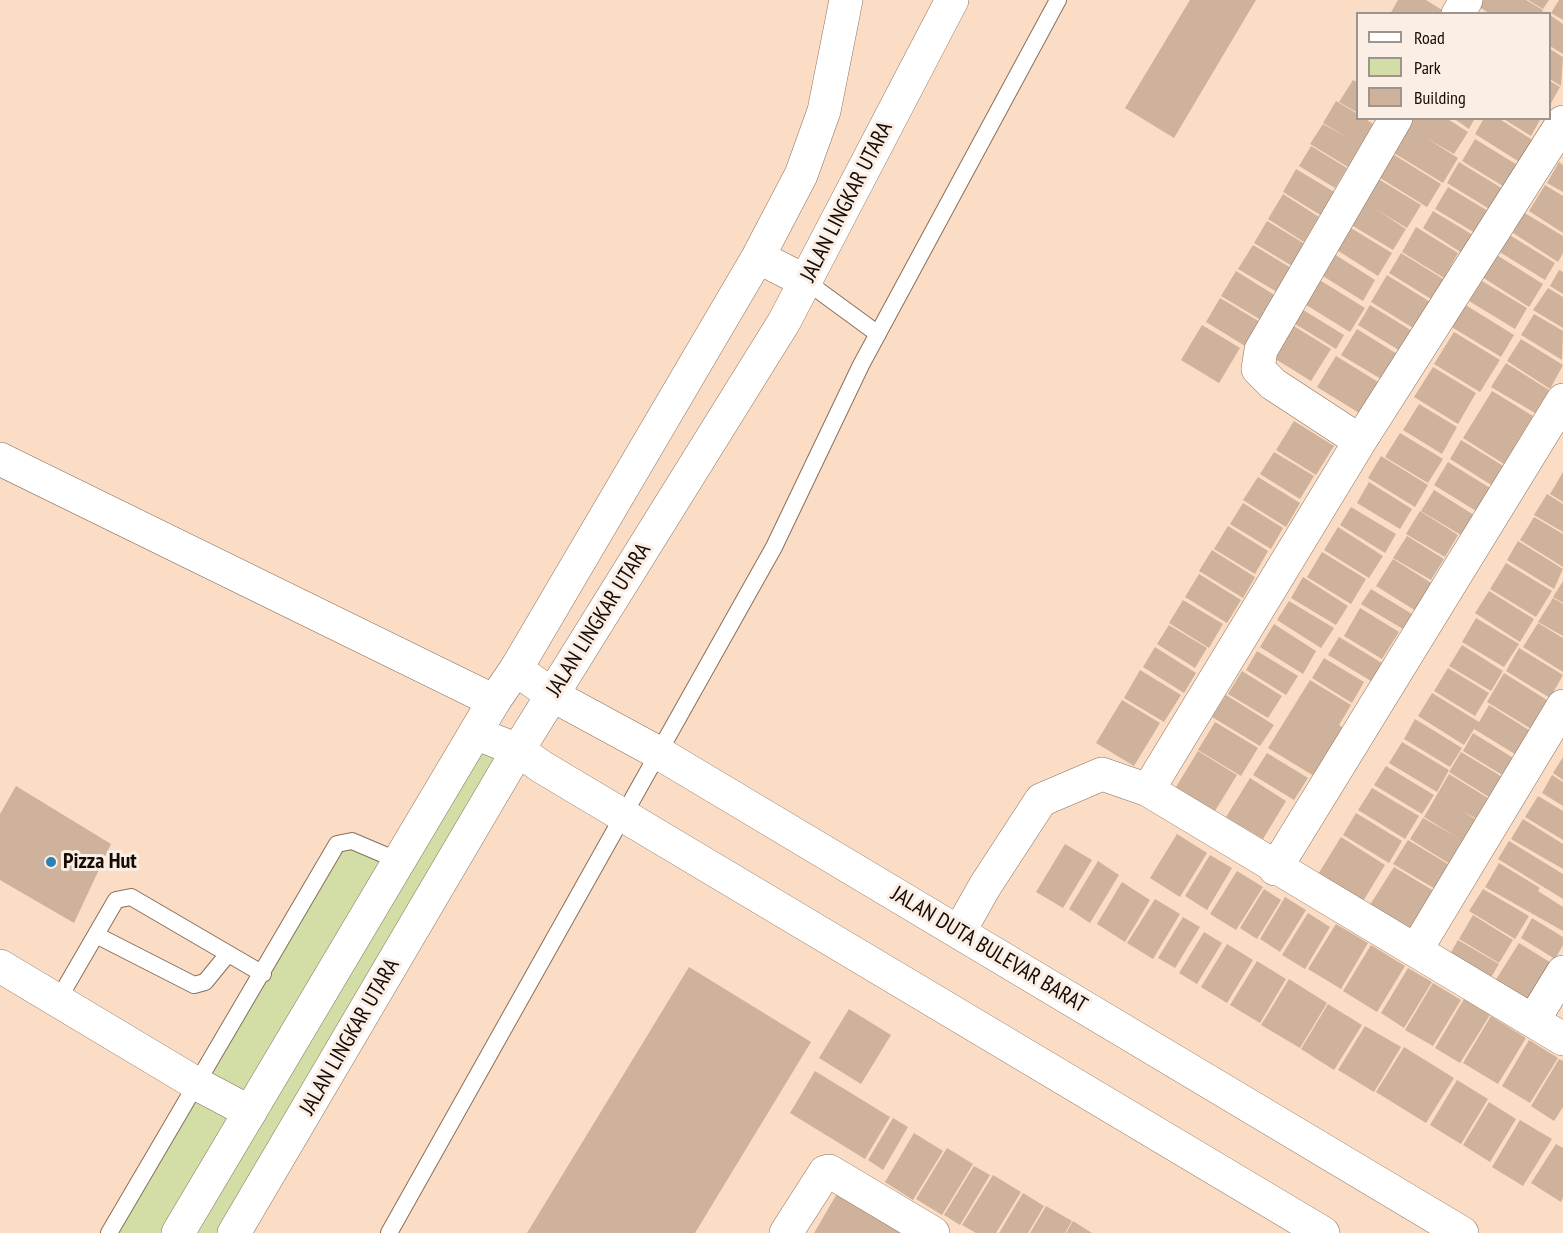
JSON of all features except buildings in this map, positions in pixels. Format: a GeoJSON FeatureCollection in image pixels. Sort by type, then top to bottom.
{"type":"FeatureCollection","features":[{"type":"Feature","properties":{"kind":"street","name":"JALAN LINGKAR UTARA"},"geometry":{"type":"LineString","coordinates":[[178,1233],[494,701],[516,669],[758,257],[801,175],[824,111],[846,0]]}},
{"type":"Feature","properties":{"kind":"street","name":"JALAN LINGKAR UTARA"},"geometry":{"type":"LineString","coordinates":[[234,1233],[564,701],[807,282],[952,0]]}},
{"type":"Feature","properties":{"kind":"street"},"geometry":{"type":"LineString","coordinates":[[1360,441],[1273,384],[1258,369],[1261,350],[1395,120]]}},
{"type":"Feature","properties":{"kind":"street"},"geometry":{"type":"LineString","coordinates":[[1148,790],[1360,441],[1563,122]]}},
{"type":"Feature","properties":{"kind":"street"},"geometry":{"type":"LineString","coordinates":[[758,257],[807,282]]}},
{"type":"Feature","properties":{"kind":"street"},"geometry":{"type":"LineString","coordinates":[[1275,869],[1563,400]]}},
{"type":"Feature","properties":{"kind":"street"},"geometry":{"type":"LineString","coordinates":[[0,459],[494,701]]}},
{"type":"Feature","properties":{"kind":"street","name":"JALAN DUTA BULEVAR BARAT"},"geometry":{"type":"LineString","coordinates":[[516,669],[564,701],[646,746],[1462,1233]]}},
{"type":"Feature","properties":{"kind":"street"},"geometry":{"type":"LineString","coordinates":[[1416,950],[1563,706]]}},
{"type":"Feature","properties":{"kind":"street"},"geometry":{"type":"LineString","coordinates":[[475,733],[530,758],[1323,1233]]}},
{"type":"Feature","properties":{"kind":"street"},"geometry":{"type":"LineString","coordinates":[[959,933],[985,886],[1041,800],[1102,774],[1148,790],[1275,869],[1416,950],[1563,1039]]}},
{"type":"Feature","properties":{"kind":"street"},"geometry":{"type":"LineString","coordinates":[[0,966],[197,1084],[250,1112]]}},
{"type":"Feature","properties":{"kind":"street"},"geometry":{"type":"LineString","coordinates":[[1533,1021],[1563,972]]}},
{"type":"Feature","properties":{"kind":"street"},"geometry":{"type":"LineString","coordinates":[[786,1233],[828,1171],[933,1233]]}},
{"type":"Feature","properties":{"kind":"lane"},"geometry":{"type":"LineString","coordinates":[[389,1233],[646,746],[774,547],[878,334],[1058,0]]}},
{"type":"Feature","properties":{"kind":"lane"},"geometry":{"type":"LineString","coordinates":[[807,282],[878,334]]}},
{"type":"Feature","properties":{"kind":"lane"},"geometry":{"type":"LineString","coordinates":[[109,1233],[263,974],[337,844],[352,841],[399,861]]}},
{"type":"Feature","properties":{"kind":"lane"},"geometry":{"type":"LineString","coordinates":[[58,1000],[116,900],[131,897],[263,974]]}},
{"type":"Feature","properties":{"kind":"lane"},"geometry":{"type":"LineString","coordinates":[[96,934],[194,985],[205,982],[228,954]]}},
{"type":"Feature","properties":{"kind":"green space"},"geometry":{"type":"Polygon","coordinates":[[[475,733],[518,750],[233,1233],[109,1233],[337,844],[399,861],[475,733]]]}},
{"type":"Feature","properties":{"kind":"place","name":"Pizza Hut"},"geometry":{"type":"Point","coordinates":[51,862]}}]}
